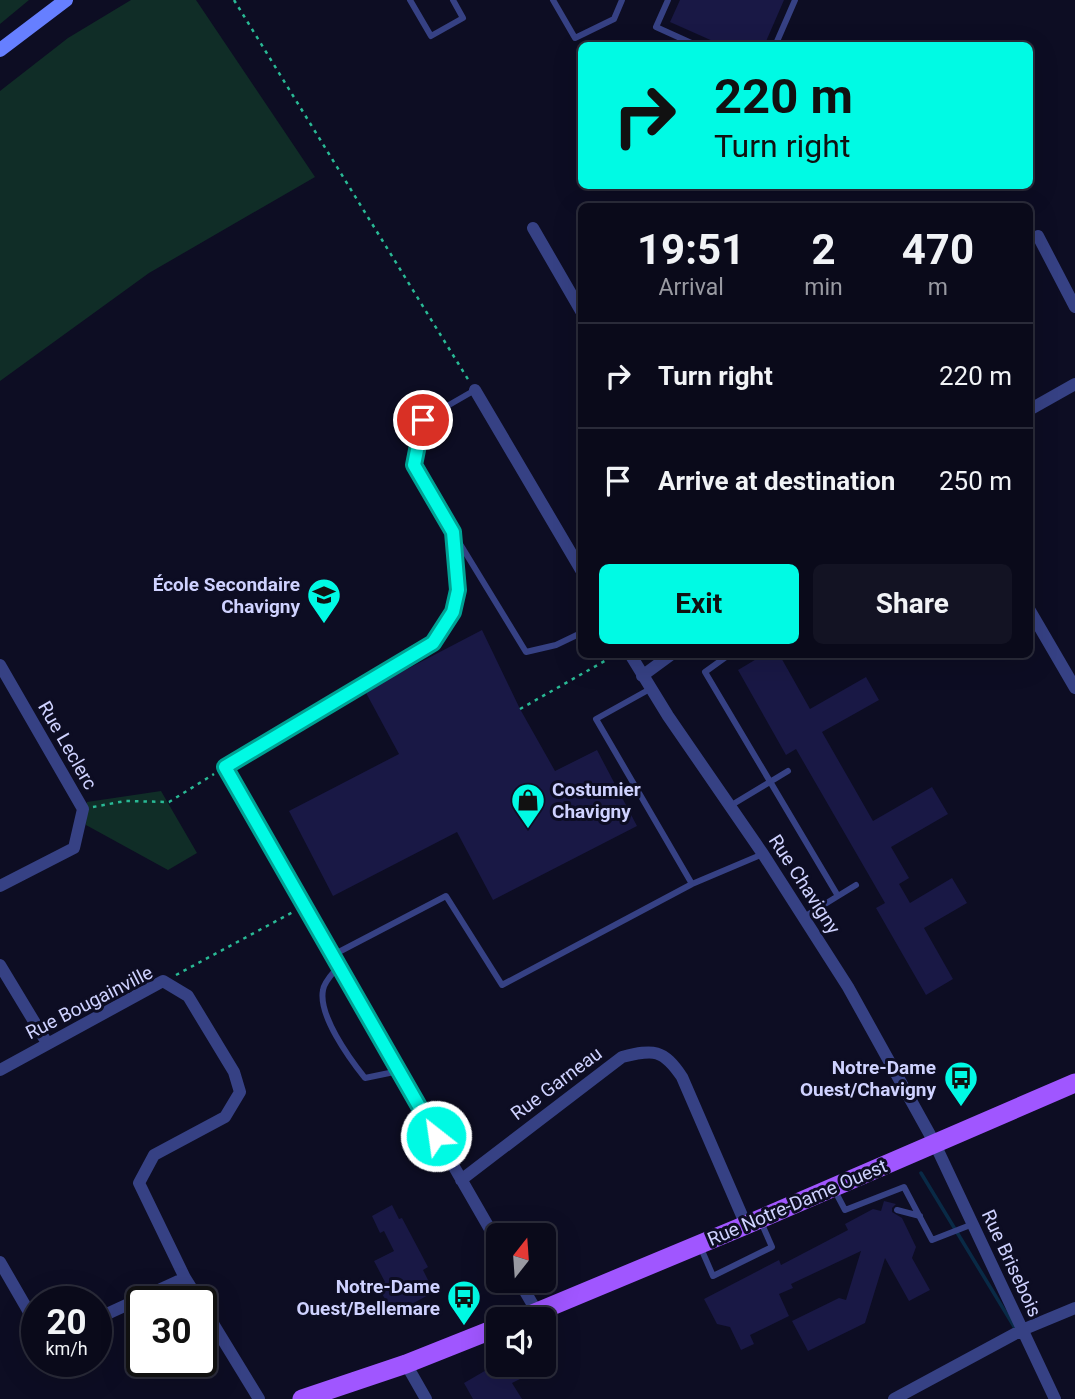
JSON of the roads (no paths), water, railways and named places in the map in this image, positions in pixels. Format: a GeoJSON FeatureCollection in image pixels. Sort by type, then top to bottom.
{"type":"FeatureCollection","features":[{"type":"Feature","properties":{"kind":"main road","name":"Rue Notre-Dame Ouest"},"geometry":{"type":"LineString","coordinates":[[549,1307],[1075,1083]]}},
{"type":"Feature","properties":{"kind":"main road"},"geometry":{"type":"LineString","coordinates":[[302,1399],[406,1364],[486,1332]]}},
{"type":"Feature","properties":{"kind":"street"},"geometry":{"type":"LineString","coordinates":[[0,50],[61,2],[77,0]]}},
{"type":"Feature","properties":{"kind":"street"},"geometry":{"type":"LineString","coordinates":[[533,228],[578,306]]}},
{"type":"Feature","properties":{"kind":"street"},"geometry":{"type":"LineString","coordinates":[[1038,236],[1075,307]]}},
{"type":"Feature","properties":{"kind":"street"},"geometry":{"type":"LineString","coordinates":[[1033,409],[1075,384]]}},
{"type":"Feature","properties":{"kind":"street"},"geometry":{"type":"LineString","coordinates":[[475,390],[578,565]]}},
{"type":"Feature","properties":{"kind":"street"},"geometry":{"type":"LineString","coordinates":[[1033,616],[1075,688]]}},
{"type":"Feature","properties":{"kind":"street","name":"Rue Chavigny"},"geometry":{"type":"LineString","coordinates":[[632,658],[650,689],[763,854],[848,987],[934,1142]]}},
{"type":"Feature","properties":{"kind":"street"},"geometry":{"type":"LineString","coordinates":[[642,676],[666,658]]}},
{"type":"Feature","properties":{"kind":"street","name":"Rue Leclerc"},"geometry":{"type":"LineString","coordinates":[[0,665],[83,809],[74,848],[0,886]]}},
{"type":"Feature","properties":{"kind":"street"},"geometry":{"type":"LineString","coordinates":[[225,767],[486,1223]]}},
{"type":"Feature","properties":{"kind":"street"},"geometry":{"type":"LineString","coordinates":[[0,965],[47,1043]]}},
{"type":"Feature","properties":{"kind":"street","name":"Rue Bougainville"},"geometry":{"type":"LineString","coordinates":[[0,1070],[163,981],[188,996],[234,1072],[240,1092],[225,1116],[154,1155],[139,1183],[190,1286]]}},
{"type":"Feature","properties":{"kind":"street","name":"Rue Garneau"},"geometry":{"type":"LineString","coordinates":[[461,1180],[622,1057],[648,1051],[670,1058],[682,1077],[752,1222]]}},
{"type":"Feature","properties":{"kind":"street","name":"Rue Brisebois"},"geometry":{"type":"LineString","coordinates":[[934,1142],[1055,1399]]}},
{"type":"Feature","properties":{"kind":"street"},"geometry":{"type":"LineString","coordinates":[[0,1262],[21,1298]]}},
{"type":"Feature","properties":{"kind":"street"},"geometry":{"type":"LineString","coordinates":[[112,1312],[185,1278]]}},
{"type":"Feature","properties":{"kind":"street"},"geometry":{"type":"LineString","coordinates":[[894,1399],[1022,1330],[1075,1308]]}},
{"type":"Feature","properties":{"kind":"street","name":"Rue Bougainville"},"geometry":{"type":"LineString","coordinates":[[217,1329],[259,1399]]}},
{"type":"Feature","properties":{"kind":"street"},"geometry":{"type":"LineString","coordinates":[[406,1364],[426,1399]]}},
{"type":"Feature","properties":{"kind":"lane"},"geometry":{"type":"LineString","coordinates":[[410,0],[431,36],[463,18],[453,0]]}},
{"type":"Feature","properties":{"kind":"lane"},"geometry":{"type":"LineString","coordinates":[[553,0],[575,38],[614,19],[622,0]]}},
{"type":"Feature","properties":{"kind":"lane"},"geometry":{"type":"LineString","coordinates":[[668,0],[656,27],[689,42]]}},
{"type":"Feature","properties":{"kind":"lane"},"geometry":{"type":"LineString","coordinates":[[777,42],[795,0]]}},
{"type":"Feature","properties":{"kind":"lane"},"geometry":{"type":"LineString","coordinates":[[475,390],[423,420],[414,465],[526,652],[556,645],[578,634]]}},
{"type":"Feature","properties":{"kind":"lane"},"geometry":{"type":"LineString","coordinates":[[225,767],[433,643],[453,612],[458,590],[453,532]]}},
{"type":"Feature","properties":{"kind":"lane"},"geometry":{"type":"LineString","coordinates":[[724,658],[705,672],[838,896]]}},
{"type":"Feature","properties":{"kind":"lane"},"geometry":{"type":"LineString","coordinates":[[650,689],[596,719],[692,884]]}},
{"type":"Feature","properties":{"kind":"lane"},"geometry":{"type":"LineString","coordinates":[[730,806],[788,771]]}},
{"type":"Feature","properties":{"kind":"lane"},"geometry":{"type":"LineString","coordinates":[[399,1071],[365,1078],[352,1062],[323,1009],[323,988],[336,960],[446,896],[502,985],[692,884],[763,854]]}},
{"type":"Feature","properties":{"kind":"lane"},"geometry":{"type":"LineString","coordinates":[[803,917],[856,885]]}},
{"type":"Feature","properties":{"kind":"lane"},"geometry":{"type":"LineString","coordinates":[[833,1186],[845,1210],[904,1187],[932,1240],[973,1224]]}},
{"type":"Feature","properties":{"kind":"lane"},"geometry":{"type":"LineString","coordinates":[[874,1199],[883,1205]]}},
{"type":"Feature","properties":{"kind":"lane"},"geometry":{"type":"LineString","coordinates":[[897,1210],[919,1216]]}},
{"type":"Feature","properties":{"kind":"lane"},"geometry":{"type":"LineString","coordinates":[[699,1244],[713,1276],[772,1247],[752,1222]]}},
{"type":"Feature","properties":{"kind":"waterway"},"geometry":{"type":"LineString","coordinates":[[921,1173],[1015,1328]]}},
{"type":"Feature","properties":{"kind":"place","name":"École Secondaire Chavigny"},"geometry":{"type":"Point","coordinates":[324,625]}},
{"type":"Feature","properties":{"kind":"place","name":"Costumier Chavigny"},"geometry":{"type":"Point","coordinates":[528,830]}},
{"type":"Feature","properties":{"kind":"place","name":"Notre-Dame Ouest/Chavigny"},"geometry":{"type":"Point","coordinates":[961,1108]}},
{"type":"Feature","properties":{"kind":"place","name":"Notre-Dame Ouest/Bellemare"},"geometry":{"type":"Point","coordinates":[464,1327]}}]}
